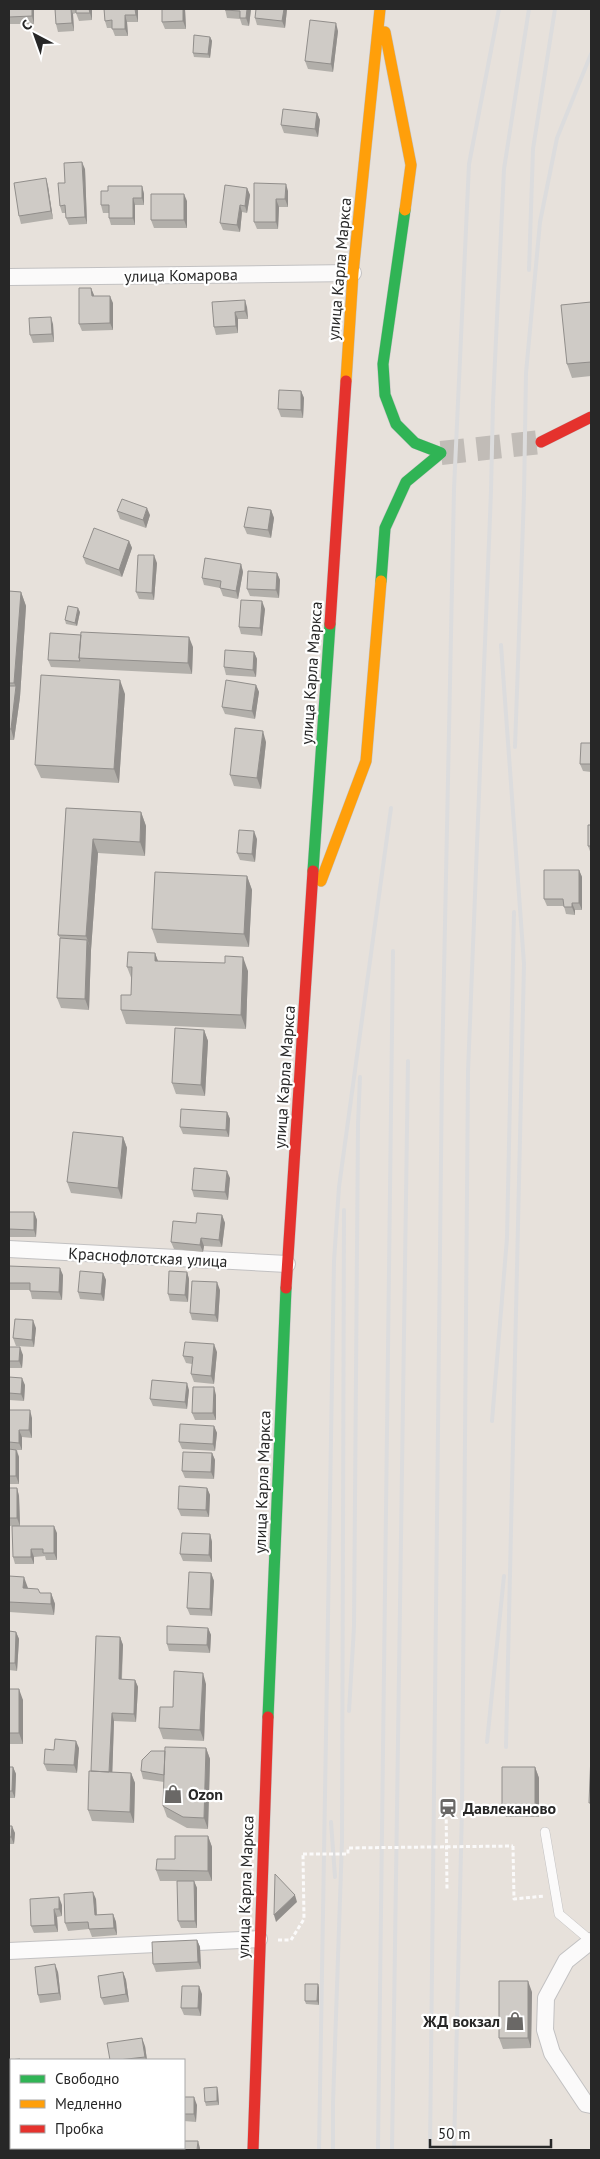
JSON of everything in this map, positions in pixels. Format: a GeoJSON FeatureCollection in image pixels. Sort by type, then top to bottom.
{"type":"FeatureCollection","features":[{"type":"Feature","properties":{"kind":"street","name":"улица Карла Маркса"},"geometry":{"type":"LineString","coordinates":[[253,2150],[259,1939],[287,1264],[353,273],[380,9]]}},
{"type":"Feature","properties":{"kind":"street"},"geometry":{"type":"LineString","coordinates":[[312,904],[366,761],[385,528],[406,482],[441,453],[415,442],[396,424],[384,395],[383,364],[411,165],[380,9]]}},
{"type":"Feature","properties":{"kind":"street","name":"улица Комарова"},"geometry":{"type":"LineString","coordinates":[[9,277],[353,273]]}},
{"type":"Feature","properties":{"kind":"street"},"geometry":{"type":"LineString","coordinates":[[574,437],[541,442],[591,417]]}},
{"type":"Feature","properties":{"kind":"street","name":"Краснофлотская улица"},"geometry":{"type":"LineString","coordinates":[[9,1249],[287,1264]]}},
{"type":"Feature","properties":{"kind":"street"},"geometry":{"type":"LineString","coordinates":[[9,1951],[259,1939]]}},
{"type":"Feature","properties":{"kind":"street"},"geometry":{"type":"LineString","coordinates":[[591,1941],[566,1961],[546,1998],[545,2030],[552,2052],[586,2104],[591,2105]]}},
{"type":"Feature","properties":{"kind":"lane"},"geometry":{"type":"LineString","coordinates":[[545,1832],[559,1914],[591,1941]]}},
{"type":"Feature","properties":{"kind":"path"},"geometry":{"type":"LineString","coordinates":[[446,1800],[447,1891]]}},
{"type":"Feature","properties":{"kind":"path"},"geometry":{"type":"LineString","coordinates":[[259,1939],[291,1940],[304,1919],[303,1854],[348,1854],[348,1848],[513,1846],[514,1899],[556,1896]]}},
{"type":"Feature","properties":{"kind":"building"},"geometry":{"type":"Polygon","coordinates":[[[9,9],[32,9],[32,16],[9,17],[9,9]]]}},
{"type":"Feature","properties":{"kind":"building"},"geometry":{"type":"Polygon","coordinates":[[[55,9],[71,9],[72,23],[56,24],[55,9]]]}},
{"type":"Feature","properties":{"kind":"building"},"geometry":{"type":"Polygon","coordinates":[[[76,9],[89,9],[90,13],[76,13],[76,9]]]}},
{"type":"Feature","properties":{"kind":"building"},"geometry":{"type":"Polygon","coordinates":[[[104,9],[135,9],[136,15],[125,15],[125,29],[112,29],[112,20],[105,21],[104,9]]]}},
{"type":"Feature","properties":{"kind":"building"},"geometry":{"type":"Polygon","coordinates":[[[162,9],[183,9],[183,21],[162,22],[162,9]]]}},
{"type":"Feature","properties":{"kind":"building"},"geometry":{"type":"Polygon","coordinates":[[[225,9],[247,9],[246,18],[240,18],[240,11],[225,9]]]}},
{"type":"Feature","properties":{"kind":"building"},"geometry":{"type":"Polygon","coordinates":[[[256,9],[284,9],[282,21],[255,18],[256,9]]]}},
{"type":"Feature","properties":{"kind":"building"},"geometry":{"type":"Polygon","coordinates":[[[310,20],[336,23],[331,64],[305,61],[310,20]]]}},
{"type":"Feature","properties":{"kind":"building"},"geometry":{"type":"Polygon","coordinates":[[[194,35],[210,37],[208,54],[193,53],[194,35]]]}},
{"type":"Feature","properties":{"kind":"building"},"geometry":{"type":"Polygon","coordinates":[[[283,109],[317,113],[315,129],[281,125],[283,109]]]}},
{"type":"Feature","properties":{"kind":"building"},"geometry":{"type":"Polygon","coordinates":[[[82,162],[85,217],[66,218],[65,205],[60,206],[58,183],[65,183],[64,163],[82,162]]]}},
{"type":"Feature","properties":{"kind":"building"},"geometry":{"type":"Polygon","coordinates":[[[46,178],[51,211],[19,216],[14,183],[46,178]]]}},
{"type":"Feature","properties":{"kind":"building"},"geometry":{"type":"Polygon","coordinates":[[[254,183],[286,184],[285,199],[276,199],[276,222],[254,222],[254,183]]]}},
{"type":"Feature","properties":{"kind":"building"},"geometry":{"type":"Polygon","coordinates":[[[225,185],[247,188],[245,206],[240,205],[237,225],[220,223],[225,185]]]}},
{"type":"Feature","properties":{"kind":"building"},"geometry":{"type":"Polygon","coordinates":[[[108,186],[142,186],[142,198],[133,198],[133,218],[109,218],[109,205],[101,205],[101,191],[108,191],[108,186]]]}},
{"type":"Feature","properties":{"kind":"building"},"geometry":{"type":"Polygon","coordinates":[[[151,194],[184,194],[184,220],[151,220],[151,194]]]}},
{"type":"Feature","properties":{"kind":"building"},"geometry":{"type":"Polygon","coordinates":[[[79,288],[91,288],[92,296],[110,296],[110,323],[79,324],[79,288]]]}},
{"type":"Feature","properties":{"kind":"building"},"geometry":{"type":"Polygon","coordinates":[[[245,300],[245,311],[235,312],[236,326],[214,327],[212,302],[245,300]]]}},
{"type":"Feature","properties":{"kind":"building"},"geometry":{"type":"Polygon","coordinates":[[[591,302],[591,362],[567,364],[561,305],[591,302]]]}},
{"type":"Feature","properties":{"kind":"building"},"geometry":{"type":"Polygon","coordinates":[[[51,317],[52,334],[30,335],[29,318],[51,317]]]}},
{"type":"Feature","properties":{"kind":"building"},"geometry":{"type":"Polygon","coordinates":[[[279,390],[301,391],[301,410],[278,409],[279,390]]]}},
{"type":"Feature","properties":{"kind":"building"},"geometry":{"type":"Polygon","coordinates":[[[122,499],[147,508],[143,520],[117,511],[122,499]]]}},
{"type":"Feature","properties":{"kind":"building"},"geometry":{"type":"Polygon","coordinates":[[[248,507],[271,510],[268,530],[244,527],[248,507]]]}},
{"type":"Feature","properties":{"kind":"building"},"geometry":{"type":"Polygon","coordinates":[[[94,528],[129,541],[119,570],[83,557],[94,528]]]}},
{"type":"Feature","properties":{"kind":"building"},"geometry":{"type":"Polygon","coordinates":[[[138,555],[154,555],[152,593],[136,592],[138,555]]]}},
{"type":"Feature","properties":{"kind":"building"},"geometry":{"type":"Polygon","coordinates":[[[205,558],[241,564],[236,591],[220,588],[221,581],[202,578],[205,558]]]}},
{"type":"Feature","properties":{"kind":"building"},"geometry":{"type":"Polygon","coordinates":[[[248,571],[277,573],[276,590],[247,589],[248,571]]]}},
{"type":"Feature","properties":{"kind":"building"},"geometry":{"type":"Polygon","coordinates":[[[9,591],[21,592],[14,683],[9,683],[9,591]]]}},
{"type":"Feature","properties":{"kind":"building"},"geometry":{"type":"Polygon","coordinates":[[[241,600],[262,601],[260,628],[239,627],[241,600]]]}},
{"type":"Feature","properties":{"kind":"building"},"geometry":{"type":"Polygon","coordinates":[[[68,606],[78,608],[75,623],[65,620],[68,606]]]}},
{"type":"Feature","properties":{"kind":"building"},"geometry":{"type":"Polygon","coordinates":[[[81,632],[189,637],[188,663],[79,658],[81,632]]]}},
{"type":"Feature","properties":{"kind":"building"},"geometry":{"type":"Polygon","coordinates":[[[50,633],[81,635],[80,661],[48,660],[50,633]]]}},
{"type":"Feature","properties":{"kind":"building"},"geometry":{"type":"Polygon","coordinates":[[[225,650],[254,652],[253,670],[224,667],[225,650]]]}},
{"type":"Feature","properties":{"kind":"building"},"geometry":{"type":"Polygon","coordinates":[[[41,675],[120,680],[114,769],[35,765],[41,675]]]}},
{"type":"Feature","properties":{"kind":"building"},"geometry":{"type":"Polygon","coordinates":[[[226,680],[256,685],[252,711],[222,707],[226,680]]]}},
{"type":"Feature","properties":{"kind":"building"},"geometry":{"type":"Polygon","coordinates":[[[9,686],[16,686],[11,729],[9,729],[9,686]]]}},
{"type":"Feature","properties":{"kind":"building"},"geometry":{"type":"Polygon","coordinates":[[[235,728],[263,731],[257,778],[230,775],[235,728]]]}},
{"type":"Feature","properties":{"kind":"building"},"geometry":{"type":"Polygon","coordinates":[[[581,743],[591,743],[591,764],[580,764],[581,743]]]}},
{"type":"Feature","properties":{"kind":"building"},"geometry":{"type":"Polygon","coordinates":[[[66,808],[141,812],[140,842],[93,839],[86,936],[58,935],[66,808]]]}},
{"type":"Feature","properties":{"kind":"building"},"geometry":{"type":"Polygon","coordinates":[[[588,825],[591,825],[591,846],[588,846],[588,825]]]}},
{"type":"Feature","properties":{"kind":"building"},"geometry":{"type":"Polygon","coordinates":[[[239,830],[254,831],[252,854],[237,853],[239,830]]]}},
{"type":"Feature","properties":{"kind":"building"},"geometry":{"type":"Polygon","coordinates":[[[544,870],[579,870],[579,903],[572,903],[572,907],[564,907],[563,899],[544,899],[544,870]]]}},
{"type":"Feature","properties":{"kind":"building"},"geometry":{"type":"Polygon","coordinates":[[[155,872],[247,876],[244,934],[152,929],[155,872]]]}},
{"type":"Feature","properties":{"kind":"building"},"geometry":{"type":"Polygon","coordinates":[[[60,938],[87,940],[85,999],[57,998],[60,938]]]}},
{"type":"Feature","properties":{"kind":"building"},"geometry":{"type":"Polygon","coordinates":[[[128,952],[155,953],[155,961],[225,963],[225,956],[243,957],[241,1015],[121,1010],[121,995],[131,995],[132,967],[127,967],[128,952]]]}},
{"type":"Feature","properties":{"kind":"building"},"geometry":{"type":"Polygon","coordinates":[[[175,1028],[204,1030],[201,1085],[172,1083],[175,1028]]]}},
{"type":"Feature","properties":{"kind":"building"},"geometry":{"type":"Polygon","coordinates":[[[181,1109],[227,1112],[226,1130],[180,1127],[181,1109]]]}},
{"type":"Feature","properties":{"kind":"building"},"geometry":{"type":"Polygon","coordinates":[[[73,1132],[123,1137],[118,1188],[67,1182],[73,1132]]]}},
{"type":"Feature","properties":{"kind":"building"},"geometry":{"type":"Polygon","coordinates":[[[194,1168],[227,1171],[225,1192],[192,1190],[194,1168]]]}},
{"type":"Feature","properties":{"kind":"building"},"geometry":{"type":"Polygon","coordinates":[[[9,1212],[34,1212],[34,1230],[9,1229],[9,1212]]]}},
{"type":"Feature","properties":{"kind":"building"},"geometry":{"type":"Polygon","coordinates":[[[197,1213],[222,1215],[219,1240],[201,1238],[200,1245],[171,1242],[173,1221],[196,1223],[197,1213]]]}},
{"type":"Feature","properties":{"kind":"building"},"geometry":{"type":"Polygon","coordinates":[[[9,1266],[60,1268],[59,1292],[30,1291],[30,1283],[9,1283],[9,1266]]]}},
{"type":"Feature","properties":{"kind":"building"},"geometry":{"type":"Polygon","coordinates":[[[80,1271],[103,1273],[101,1294],[78,1292],[80,1271]]]}},
{"type":"Feature","properties":{"kind":"building"},"geometry":{"type":"Polygon","coordinates":[[[169,1271],[187,1272],[185,1295],[168,1294],[169,1271]]]}},
{"type":"Feature","properties":{"kind":"building"},"geometry":{"type":"Polygon","coordinates":[[[192,1281],[217,1282],[215,1315],[190,1313],[192,1281]]]}},
{"type":"Feature","properties":{"kind":"building"},"geometry":{"type":"Polygon","coordinates":[[[15,1319],[33,1320],[32,1340],[13,1338],[15,1319]]]}},
{"type":"Feature","properties":{"kind":"building"},"geometry":{"type":"Polygon","coordinates":[[[185,1342],[214,1344],[211,1376],[191,1374],[193,1357],[183,1356],[185,1342]]]}},
{"type":"Feature","properties":{"kind":"building"},"geometry":{"type":"Polygon","coordinates":[[[9,1347],[20,1347],[19,1361],[9,1361],[9,1347]]]}},
{"type":"Feature","properties":{"kind":"building"},"geometry":{"type":"Polygon","coordinates":[[[9,1377],[22,1378],[21,1394],[9,1393],[9,1377]]]}},
{"type":"Feature","properties":{"kind":"building"},"geometry":{"type":"Polygon","coordinates":[[[152,1380],[187,1383],[185,1402],[150,1399],[152,1380]]]}},
{"type":"Feature","properties":{"kind":"building"},"geometry":{"type":"Polygon","coordinates":[[[193,1387],[214,1387],[213,1413],[192,1413],[193,1387]]]}},
{"type":"Feature","properties":{"kind":"building"},"geometry":{"type":"Polygon","coordinates":[[[9,1410],[30,1410],[29,1430],[19,1430],[19,1443],[9,1442],[9,1410]]]}},
{"type":"Feature","properties":{"kind":"building"},"geometry":{"type":"Polygon","coordinates":[[[180,1424],[214,1426],[213,1444],[179,1442],[180,1424]]]}},
{"type":"Feature","properties":{"kind":"building"},"geometry":{"type":"Polygon","coordinates":[[[9,1449],[16,1450],[16,1476],[9,1476],[9,1449]]]}},
{"type":"Feature","properties":{"kind":"building"},"geometry":{"type":"Polygon","coordinates":[[[183,1452],[212,1453],[211,1472],[182,1471],[183,1452]]]}},
{"type":"Feature","properties":{"kind":"building"},"geometry":{"type":"Polygon","coordinates":[[[179,1486],[207,1488],[206,1510],[178,1509],[179,1486]]]}},
{"type":"Feature","properties":{"kind":"building"},"geometry":{"type":"Polygon","coordinates":[[[9,1488],[17,1488],[17,1518],[9,1518],[9,1488]]]}},
{"type":"Feature","properties":{"kind":"building"},"geometry":{"type":"Polygon","coordinates":[[[12,1526],[54,1526],[54,1553],[43,1553],[43,1549],[31,1549],[31,1557],[13,1557],[12,1526]]]}},
{"type":"Feature","properties":{"kind":"building"},"geometry":{"type":"Polygon","coordinates":[[[182,1533],[210,1534],[209,1555],[180,1554],[182,1533]]]}},
{"type":"Feature","properties":{"kind":"building"},"geometry":{"type":"Polygon","coordinates":[[[189,1572],[211,1573],[210,1609],[187,1608],[189,1572]]]}},
{"type":"Feature","properties":{"kind":"building"},"geometry":{"type":"Polygon","coordinates":[[[9,1576],[24,1577],[23,1588],[38,1589],[40,1593],[51,1593],[51,1604],[9,1602],[9,1576]]]}},
{"type":"Feature","properties":{"kind":"building"},"geometry":{"type":"Polygon","coordinates":[[[167,1626],[208,1628],[207,1645],[167,1644],[167,1626]]]}},
{"type":"Feature","properties":{"kind":"building"},"geometry":{"type":"Polygon","coordinates":[[[9,1631],[16,1632],[15,1663],[9,1663],[9,1631]]]}},
{"type":"Feature","properties":{"kind":"building"},"geometry":{"type":"Polygon","coordinates":[[[96,1636],[120,1637],[119,1679],[135,1680],[134,1714],[112,1713],[109,1772],[91,1771],[96,1636]]]}},
{"type":"Feature","properties":{"kind":"building"},"geometry":{"type":"Polygon","coordinates":[[[174,1671],[203,1673],[200,1730],[159,1728],[160,1707],[173,1707],[174,1671]]]}},
{"type":"Feature","properties":{"kind":"building"},"geometry":{"type":"Polygon","coordinates":[[[9,1689],[19,1689],[19,1733],[9,1733],[9,1689]]]}},
{"type":"Feature","properties":{"kind":"building"},"geometry":{"type":"Polygon","coordinates":[[[55,1739],[76,1741],[74,1765],[44,1764],[45,1749],[54,1750],[55,1739]]]}},
{"type":"Feature","properties":{"kind":"building"},"geometry":{"type":"Polygon","coordinates":[[[165,1747],[206,1748],[204,1818],[183,1817],[163,1806],[165,1747]]]}},
{"type":"Feature","properties":{"kind":"building"},"geometry":{"type":"Polygon","coordinates":[[[151,1751],[165,1751],[164,1775],[141,1771],[142,1760],[151,1751]]]}},
{"type":"Feature","properties":{"kind":"building"},"geometry":{"type":"Polygon","coordinates":[[[591,1754],[591,1803],[589,1803],[591,1754]]]}},
{"type":"Feature","properties":{"kind":"building"},"geometry":{"type":"Polygon","coordinates":[[[9,1767],[13,1767],[12,1791],[9,1791],[9,1767]]]}},
{"type":"Feature","properties":{"kind":"building","name":"Давлеканово"},"geometry":{"type":"Polygon","coordinates":[[[502,1767],[535,1767],[535,1806],[502,1806],[502,1767]]]}},
{"type":"Feature","properties":{"kind":"building"},"geometry":{"type":"Polygon","coordinates":[[[89,1771],[131,1773],[130,1812],[88,1810],[89,1771]]]}},
{"type":"Feature","properties":{"kind":"building"},"geometry":{"type":"Polygon","coordinates":[[[9,1826],[12,1826],[11,1837],[9,1837],[9,1826]]]}},
{"type":"Feature","properties":{"kind":"building"},"geometry":{"type":"Polygon","coordinates":[[[175,1836],[208,1836],[208,1871],[156,1870],[157,1859],[175,1859],[175,1836]]]}},
{"type":"Feature","properties":{"kind":"building"},"geometry":{"type":"Polygon","coordinates":[[[275,1874],[295,1895],[274,1915],[275,1874]]]}},
{"type":"Feature","properties":{"kind":"building"},"geometry":{"type":"Polygon","coordinates":[[[177,1881],[194,1881],[195,1921],[178,1921],[177,1881]]]}},
{"type":"Feature","properties":{"kind":"building"},"geometry":{"type":"Polygon","coordinates":[[[93,1892],[95,1915],[113,1914],[114,1928],[89,1929],[88,1922],[65,1923],[64,1894],[93,1892]]]}},
{"type":"Feature","properties":{"kind":"building"},"geometry":{"type":"Polygon","coordinates":[[[59,1897],[59,1909],[54,1909],[55,1925],[31,1926],[30,1899],[59,1897]]]}},
{"type":"Feature","properties":{"kind":"building"},"geometry":{"type":"Polygon","coordinates":[[[197,1940],[198,1962],[153,1964],[152,1942],[197,1940]]]}},
{"type":"Feature","properties":{"kind":"building"},"geometry":{"type":"Polygon","coordinates":[[[55,1964],[59,1993],[38,1995],[35,1967],[55,1964]]]}},
{"type":"Feature","properties":{"kind":"building"},"geometry":{"type":"Polygon","coordinates":[[[123,1972],[126,1994],[101,1998],[98,1976],[123,1972]]]}},
{"type":"Feature","properties":{"kind":"building"},"geometry":{"type":"Polygon","coordinates":[[[499,1981],[528,1981],[528,2038],[499,2038],[499,1981]]]}},
{"type":"Feature","properties":{"kind":"building"},"geometry":{"type":"Polygon","coordinates":[[[305,1984],[318,1984],[317,2001],[305,2001],[305,1984]]]}},
{"type":"Feature","properties":{"kind":"building"},"geometry":{"type":"Polygon","coordinates":[[[182,1986],[199,1986],[198,2008],[181,2008],[182,1986]]]}},
{"type":"Feature","properties":{"kind":"building"},"geometry":{"type":"Polygon","coordinates":[[[142,2038],[145,2057],[110,2059],[107,2043],[142,2038]]]}},
{"type":"Feature","properties":{"kind":"building"},"geometry":{"type":"Polygon","coordinates":[[[9,2060],[10,2060],[10,2082],[9,2060]]]}},
{"type":"Feature","properties":{"kind":"building"},"geometry":{"type":"Polygon","coordinates":[[[217,2087],[217,2101],[205,2102],[204,2088],[217,2087]]]}},
{"type":"Feature","properties":{"kind":"building"},"geometry":{"type":"Polygon","coordinates":[[[185,2097],[194,2097],[194,2114],[185,2114],[185,2097]]]}},
{"type":"Feature","properties":{"kind":"building"},"geometry":{"type":"Polygon","coordinates":[[[10,2114],[10,2131],[9,2131],[10,2114]]]}},
{"type":"Feature","properties":{"kind":"building"},"geometry":{"type":"Polygon","coordinates":[[[185,2141],[198,2141],[197,2150],[176,2150],[185,2149],[185,2141]]]}},
{"type":"Feature","properties":{"kind":"tunnel"},"geometry":{"type":"LineString","coordinates":[[441,453],[541,442]]}},
{"type":"Feature","properties":{"kind":"railway"},"geometry":{"type":"LineString","coordinates":[[430,2150],[442,1070],[454,489],[469,164],[499,9]]}},
{"type":"Feature","properties":{"kind":"railway"},"geometry":{"type":"LineString","coordinates":[[454,2150],[462,1808],[468,1072],[493,403],[504,169],[529,9]]}},
{"type":"Feature","properties":{"kind":"railway"},"geometry":{"type":"LineString","coordinates":[[529,270],[533,149],[555,9]]}},
{"type":"Feature","properties":{"kind":"railway"},"geometry":{"type":"LineString","coordinates":[[515,747],[524,495],[526,373],[540,222],[557,138],[591,54]]}},
{"type":"Feature","properties":{"kind":"railway"},"geometry":{"type":"LineString","coordinates":[[501,645],[524,964],[506,1747]]}},
{"type":"Feature","properties":{"kind":"railway"},"geometry":{"type":"LineString","coordinates":[[319,2150],[334,1261],[339,1187],[391,808]]}},
{"type":"Feature","properties":{"kind":"railway"},"geometry":{"type":"LineString","coordinates":[[492,1421],[507,1238],[514,912]]}},
{"type":"Feature","properties":{"kind":"railway"},"geometry":{"type":"LineString","coordinates":[[378,2150],[393,951]]}},
{"type":"Feature","properties":{"kind":"railway"},"geometry":{"type":"LineString","coordinates":[[392,2150],[408,1061]]}},
{"type":"Feature","properties":{"kind":"railway"},"geometry":{"type":"LineString","coordinates":[[349,1711],[354,1627],[360,1077]]}},
{"type":"Feature","properties":{"kind":"railway"},"geometry":{"type":"LineString","coordinates":[[333,2150],[342,1841],[344,1210]]}},
{"type":"Feature","properties":{"kind":"railway"},"geometry":{"type":"LineString","coordinates":[[487,1742],[504,1576]]}},
{"type":"Feature","properties":{"kind":"railway"},"geometry":{"type":"LineString","coordinates":[[331,1822],[335,1877]]}},
{"type":"Feature","properties":{"kind":"traffic: fast"},"geometry":{"type":"LineString","coordinates":[[381,581],[385,528],[406,482],[441,453],[415,443],[396,424],[385,395],[383,364],[405,210]]}},
{"type":"Feature","properties":{"kind":"traffic: fast"},"geometry":{"type":"LineString","coordinates":[[313,871],[330,624]]}},
{"type":"Feature","properties":{"kind":"traffic: fast"},"geometry":{"type":"LineString","coordinates":[[268,1717],[286,1288]]}},
{"type":"Feature","properties":{"kind":"traffic: slow"},"geometry":{"type":"LineString","coordinates":[[346,381],[353,273],[380,9]]}},
{"type":"Feature","properties":{"kind":"traffic: slow"},"geometry":{"type":"LineString","coordinates":[[385,32],[411,165],[405,210]]}},
{"type":"Feature","properties":{"kind":"traffic: slow"},"geometry":{"type":"LineString","coordinates":[[321,881],[366,761],[381,581]]}},
{"type":"Feature","properties":{"kind":"traffic: jam"},"geometry":{"type":"LineString","coordinates":[[330,624],[346,381]]}},
{"type":"Feature","properties":{"kind":"traffic: jam"},"geometry":{"type":"LineString","coordinates":[[541,442],[591,417]]}},
{"type":"Feature","properties":{"kind":"traffic: jam"},"geometry":{"type":"LineString","coordinates":[[286,1288],[313,871]]}},
{"type":"Feature","properties":{"kind":"traffic: jam"},"geometry":{"type":"LineString","coordinates":[[253,2150],[268,1717]]}},
{"type":"Feature","properties":{"kind":"place","name":"Ozon"},"geometry":{"type":"Point","coordinates":[173,1794]}},
{"type":"Feature","properties":{"kind":"place","name":"Давлеканово"},"geometry":{"type":"Point","coordinates":[448,1808]}},
{"type":"Feature","properties":{"kind":"place","name":"ЖД вокзал"},"geometry":{"type":"Point","coordinates":[515,2021]}}]}
